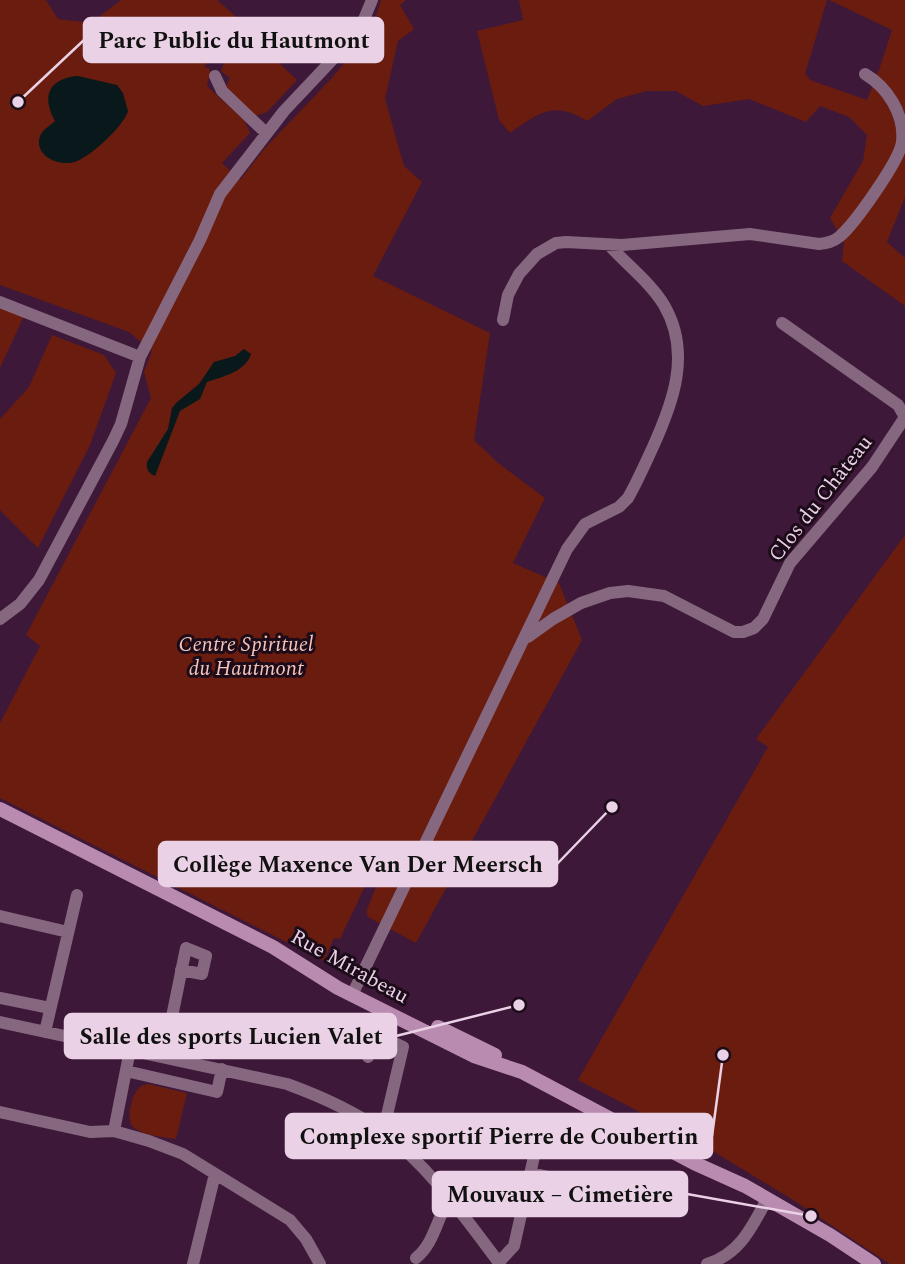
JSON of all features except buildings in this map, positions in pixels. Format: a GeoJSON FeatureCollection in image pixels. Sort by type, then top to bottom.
{"type":"FeatureCollection","features":[{"type":"Feature","properties":{"kind":"main road","name":"Rue Mirabeau"},"geometry":{"type":"LineString","coordinates":[[0,809],[273,947],[474,1056],[522,1072],[694,1163],[743,1185],[765,1203],[856,1264]]}},
{"type":"Feature","properties":{"kind":"main road","name":"Rue Mirabeau"},"geometry":{"type":"LineString","coordinates":[[765,1203],[830,1235],[874,1264]]}},
{"type":"Feature","properties":{"kind":"street"},"geometry":{"type":"LineString","coordinates":[[0,619],[20,604],[32,590],[118,432],[140,357],[200,240],[220,194],[266,133],[351,40],[362,24],[372,0]]}},
{"type":"Feature","properties":{"kind":"street"},"geometry":{"type":"LineString","coordinates":[[503,320],[508,295],[519,274],[543,250],[566,242],[609,245],[738,234],[819,244],[829,243],[839,237],[895,162],[902,144],[901,123],[888,94],[880,84],[865,74]]}},
{"type":"Feature","properties":{"kind":"street"},"geometry":{"type":"LineString","coordinates":[[215,76],[222,91],[266,133]]}},
{"type":"Feature","properties":{"kind":"street"},"geometry":{"type":"LineString","coordinates":[[354,991],[568,550],[589,520],[619,507],[632,491],[656,440],[676,385],[678,347],[668,313],[655,292],[609,245]]}},
{"type":"Feature","properties":{"kind":"street"},"geometry":{"type":"LineString","coordinates":[[0,302],[140,357]]}},
{"type":"Feature","properties":{"kind":"street","name":"Clos du Château"},"geometry":{"type":"LineString","coordinates":[[523,642],[543,625],[571,609],[601,596],[619,592],[646,592],[664,596],[734,632],[749,631],[763,619],[790,563],[858,484],[903,423],[905,415],[898,405],[782,323]]}},
{"type":"Feature","properties":{"kind":"street"},"geometry":{"type":"LineString","coordinates":[[45,1032],[77,895]]}},
{"type":"Feature","properties":{"kind":"street"},"geometry":{"type":"LineString","coordinates":[[0,916],[68,932]]}},
{"type":"Feature","properties":{"kind":"street"},"geometry":{"type":"LineString","coordinates":[[164,1056],[181,970]]}},
{"type":"Feature","properties":{"kind":"street"},"geometry":{"type":"LineString","coordinates":[[0,998],[50,1008]]}},
{"type":"Feature","properties":{"kind":"street"},"geometry":{"type":"LineString","coordinates":[[0,1022],[287,1084],[344,1109],[383,1132],[424,1169],[499,1263],[514,1246],[535,1152],[535,1141],[522,1124]]}},
{"type":"Feature","properties":{"kind":"street"},"geometry":{"type":"LineString","coordinates":[[369,1057],[374,1034],[403,1047],[383,1132]]}},
{"type":"Feature","properties":{"kind":"street"},"geometry":{"type":"LineString","coordinates":[[114,1131],[130,1050]]}},
{"type":"Feature","properties":{"kind":"street"},"geometry":{"type":"LineString","coordinates":[[126,1071],[217,1091],[222,1069]]}},
{"type":"Feature","properties":{"kind":"street"},"geometry":{"type":"LineString","coordinates":[[0,1112],[90,1132],[114,1131],[173,1150],[290,1220],[306,1239],[320,1264]]}},
{"type":"Feature","properties":{"kind":"street"},"geometry":{"type":"LineString","coordinates":[[531,1173],[606,1190],[618,1190],[632,1185]]}},
{"type":"Feature","properties":{"kind":"street"},"geometry":{"type":"LineString","coordinates":[[193,1264],[215,1174]]}},
{"type":"Feature","properties":{"kind":"street"},"geometry":{"type":"LineString","coordinates":[[416,1258],[429,1244],[449,1199]]}},
{"type":"Feature","properties":{"kind":"street"},"geometry":{"type":"LineString","coordinates":[[707,1264],[722,1259],[739,1246],[765,1203]]}},
{"type":"Feature","properties":{"kind":"green space","name":"Centre Spirituel du Hautmont"},"geometry":{"type":"Polygon","coordinates":[[[0,0],[46,0],[58,19],[91,23],[121,0],[217,0],[251,30],[252,37],[297,80],[267,112],[255,116],[225,88],[230,78],[221,71],[237,50],[225,19],[190,31],[206,62],[205,67],[209,68],[207,86],[244,120],[250,133],[222,163],[240,180],[265,148],[330,80],[371,31],[381,0],[406,0],[400,5],[414,29],[398,41],[385,99],[404,166],[422,182],[373,276],[490,333],[474,440],[498,463],[545,498],[513,563],[559,583],[582,640],[416,943],[368,917],[366,912],[376,887],[367,882],[340,939],[334,938],[324,961],[0,798],[0,723],[40,646],[26,635],[151,398],[144,372],[152,351],[129,332],[0,285],[0,0]]]}},
{"type":"Feature","properties":{"kind":"green space"},"geometry":{"type":"Polygon","coordinates":[[[519,0],[827,0],[805,74],[810,80],[867,100],[892,30],[829,0],[905,0],[905,197],[887,242],[905,258],[905,306],[842,261],[844,242],[830,218],[863,161],[867,135],[849,117],[820,106],[806,122],[749,99],[703,106],[676,91],[647,91],[617,99],[587,121],[565,111],[555,110],[538,115],[510,133],[499,120],[477,31],[523,20],[519,0]]]}},
{"type":"Feature","properties":{"kind":"green space"},"geometry":{"type":"Polygon","coordinates":[[[0,307],[24,316],[0,368],[0,307]]]}},
{"type":"Feature","properties":{"kind":"green space"},"geometry":{"type":"Polygon","coordinates":[[[52,335],[104,355],[116,373],[90,445],[38,548],[0,510],[0,419],[29,387],[52,335]]]}},
{"type":"Feature","properties":{"kind":"green space"},"geometry":{"type":"Polygon","coordinates":[[[905,535],[905,1264],[890,1264],[790,1198],[696,1141],[578,1080],[768,747],[756,739],[905,535]]]}},
{"type":"Feature","properties":{"kind":"green space"},"geometry":{"type":"Polygon","coordinates":[[[148,1084],[187,1093],[176,1139],[141,1132],[130,1123],[134,1096],[140,1087],[148,1084]]]}},
{"type":"Feature","properties":{"kind":"shaded area"},"geometry":{"type":"Polygon","coordinates":[[[78,76],[117,85],[123,93],[128,111],[114,132],[91,153],[71,163],[57,162],[45,155],[39,143],[41,134],[55,121],[48,97],[50,90],[60,80],[78,76]]]}},
{"type":"Feature","properties":{"kind":"shaded area"},"geometry":{"type":"Polygon","coordinates":[[[244,349],[251,354],[244,365],[207,382],[200,399],[180,411],[155,476],[151,474],[147,469],[147,462],[168,429],[172,408],[199,384],[214,362],[235,356],[244,349]]]}},
{"type":"Feature","properties":{"kind":"place","name":"Parc Public du Hautmont"},"geometry":{"type":"Point","coordinates":[18,102]}},
{"type":"Feature","properties":{"kind":"place","name":"Collège Maxence Van Der Meersch"},"geometry":{"type":"Point","coordinates":[612,807]}},
{"type":"Feature","properties":{"kind":"place","name":"Salle des sports Lucien Valet"},"geometry":{"type":"Point","coordinates":[519,1005]}},
{"type":"Feature","properties":{"kind":"place","name":"Complexe sportif Pierre de Coubertin"},"geometry":{"type":"Point","coordinates":[723,1055]}},
{"type":"Feature","properties":{"kind":"place","name":"Mouvaux – Cimetière"},"geometry":{"type":"Point","coordinates":[811,1216]}}]}
